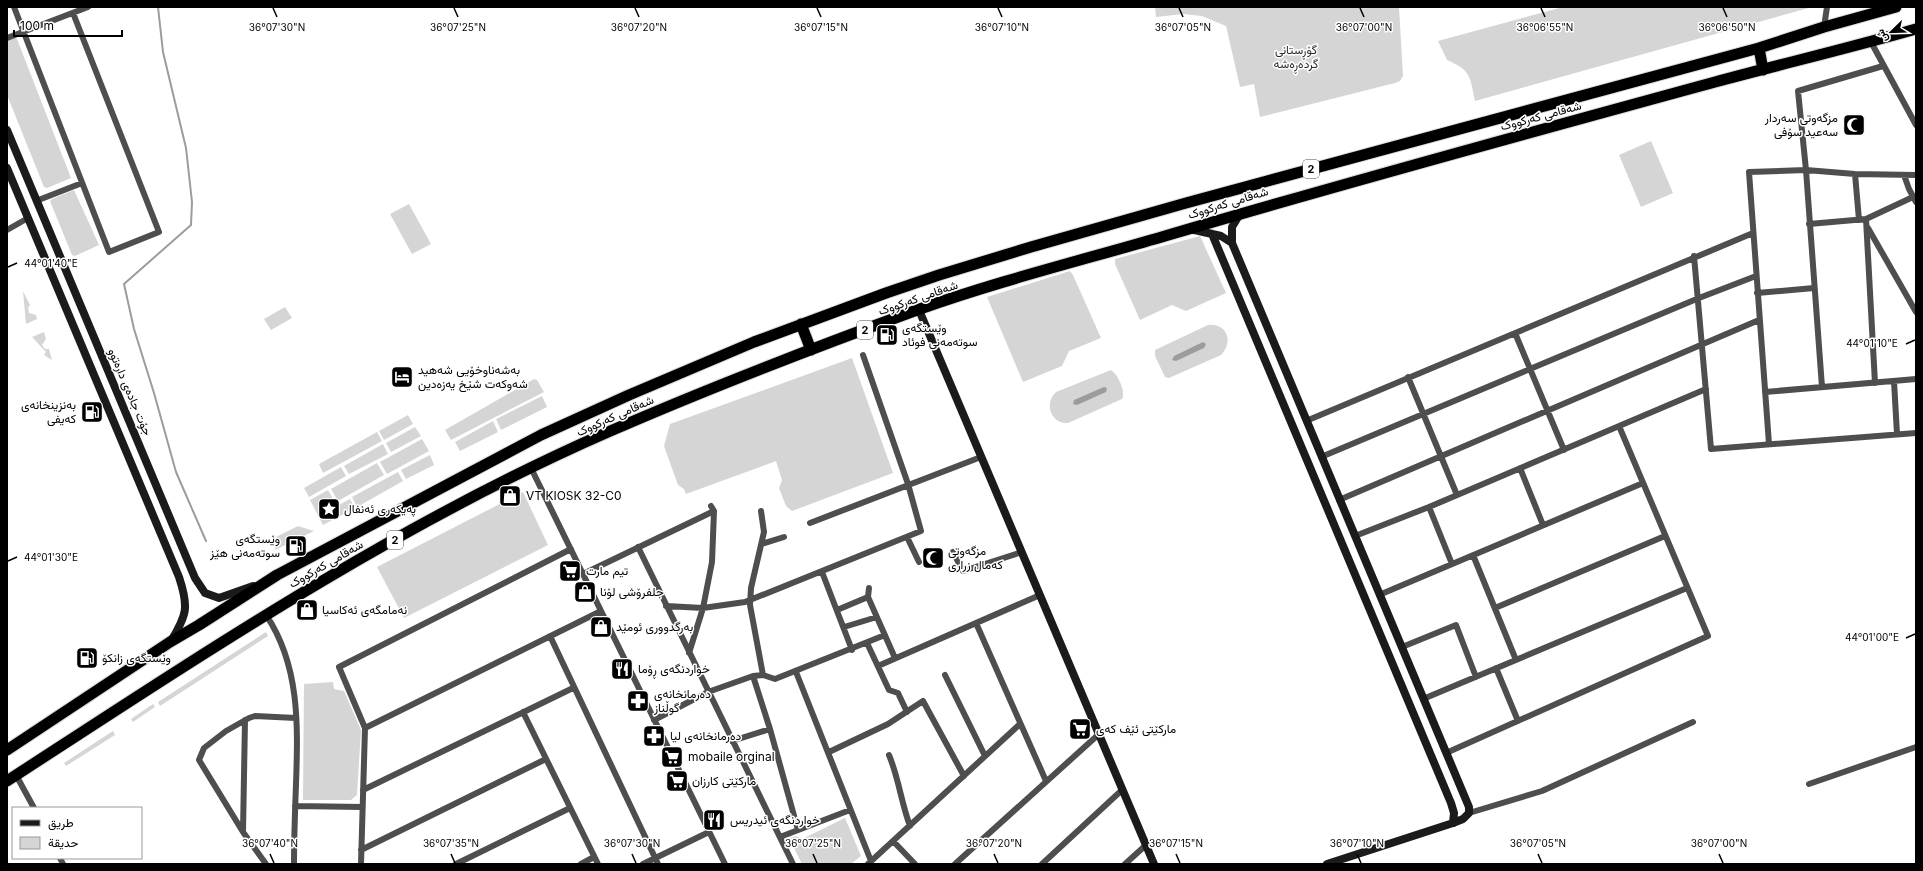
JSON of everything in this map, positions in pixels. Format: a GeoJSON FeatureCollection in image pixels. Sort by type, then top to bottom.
{"type":"FeatureCollection","features":[{"type":"Feature","properties":{"kind":"highway","name":"شەقامی کەرکووک"},"geometry":{"type":"LineString","coordinates":[[7,750],[170,642],[274,577],[541,435],[629,395],[801,324],[939,275],[1038,245],[1186,203],[1759,48],[1824,27],[1896,7]]}},
{"type":"Feature","properties":{"kind":"highway","name":"شەقامی کەرکووک"},"geometry":{"type":"LineString","coordinates":[[12,778],[114,710],[266,615],[360,559],[531,468],[633,421],[811,350],[919,310],[1241,213],[1916,29]]}},
{"type":"Feature","properties":{"kind":"highway"},"geometry":{"type":"LineString","coordinates":[[1759,48],[1763,70]]}},
{"type":"Feature","properties":{"kind":"highway"},"geometry":{"type":"LineString","coordinates":[[801,324],[811,350]]}},
{"type":"Feature","properties":{"kind":"street"},"geometry":{"type":"LineString","coordinates":[[14,7],[109,252],[159,232],[73,13]]}},
{"type":"Feature","properties":{"kind":"street"},"geometry":{"type":"LineString","coordinates":[[7,38],[88,7]]}},
{"type":"Feature","properties":{"kind":"street"},"geometry":{"type":"LineString","coordinates":[[1824,27],[1827,7]]}},
{"type":"Feature","properties":{"kind":"street"},"geometry":{"type":"LineString","coordinates":[[1871,42],[1916,125]]}},
{"type":"Feature","properties":{"kind":"street"},"geometry":{"type":"LineString","coordinates":[[1822,387],[1806,170],[1798,91],[1883,66]]}},
{"type":"Feature","properties":{"kind":"street","name":"جۆت جادەی دارەتوو"},"geometry":{"type":"LineString","coordinates":[[7,130],[195,578],[205,593],[219,598],[274,577]]}},
{"type":"Feature","properties":{"kind":"street"},"geometry":{"type":"LineString","coordinates":[[7,168],[179,577],[185,603],[185,613],[182,622],[170,642]]}},
{"type":"Feature","properties":{"kind":"street"},"geometry":{"type":"LineString","coordinates":[[1769,444],[1749,172],[1806,170],[1855,174],[1916,175]]}},
{"type":"Feature","properties":{"kind":"street"},"geometry":{"type":"LineString","coordinates":[[1855,174],[1859,220]]}},
{"type":"Feature","properties":{"kind":"street"},"geometry":{"type":"LineString","coordinates":[[1809,224],[1866,219],[1915,199],[1904,175]]}},
{"type":"Feature","properties":{"kind":"street"},"geometry":{"type":"LineString","coordinates":[[36,201],[82,183]]}},
{"type":"Feature","properties":{"kind":"street"},"geometry":{"type":"LineString","coordinates":[[1241,213],[1232,227],[1232,243],[1469,807],[1469,813]]}},
{"type":"Feature","properties":{"kind":"street"},"geometry":{"type":"LineString","coordinates":[[7,230],[28,218]]}},
{"type":"Feature","properties":{"kind":"street"},"geometry":{"type":"LineString","coordinates":[[1866,219],[1875,383]]}},
{"type":"Feature","properties":{"kind":"street"},"geometry":{"type":"LineString","coordinates":[[1867,227],[1916,312]]}},
{"type":"Feature","properties":{"kind":"street"},"geometry":{"type":"LineString","coordinates":[[1190,228],[1225,237],[1232,243]]}},
{"type":"Feature","properties":{"kind":"street"},"geometry":{"type":"LineString","coordinates":[[1306,421],[1753,232]]}},
{"type":"Feature","properties":{"kind":"street"},"geometry":{"type":"LineString","coordinates":[[1212,234],[1451,803],[1454,814],[1453,823]]}},
{"type":"Feature","properties":{"kind":"street"},"geometry":{"type":"LineString","coordinates":[[1694,256],[1699,298],[1711,449],[1916,433]]}},
{"type":"Feature","properties":{"kind":"street"},"geometry":{"type":"LineString","coordinates":[[1321,457],[1699,298],[1756,276]]}},
{"type":"Feature","properties":{"kind":"street"},"geometry":{"type":"LineString","coordinates":[[1757,293],[1814,288]]}},
{"type":"Feature","properties":{"kind":"street"},"geometry":{"type":"LineString","coordinates":[[919,310],[1154,864]]}},
{"type":"Feature","properties":{"kind":"street"},"geometry":{"type":"LineString","coordinates":[[1339,500],[1760,320]]}},
{"type":"Feature","properties":{"kind":"street"},"geometry":{"type":"LineString","coordinates":[[1516,333],[1564,450]]}},
{"type":"Feature","properties":{"kind":"street"},"geometry":{"type":"LineString","coordinates":[[666,606],[702,608],[750,601],[921,531],[908,484],[863,355]]}},
{"type":"Feature","properties":{"kind":"street"},"geometry":{"type":"LineString","coordinates":[[1408,377],[1457,495]]}},
{"type":"Feature","properties":{"kind":"street"},"geometry":{"type":"LineString","coordinates":[[1765,392],[1916,379]]}},
{"type":"Feature","properties":{"kind":"street"},"geometry":{"type":"LineString","coordinates":[[1894,381],[1897,434]]}},
{"type":"Feature","properties":{"kind":"street"},"geometry":{"type":"LineString","coordinates":[[1355,536],[1457,495],[1706,389]]}},
{"type":"Feature","properties":{"kind":"street"},"geometry":{"type":"LineString","coordinates":[[1446,754],[1708,636],[1619,426]]}},
{"type":"Feature","properties":{"kind":"street"},"geometry":{"type":"LineString","coordinates":[[810,523],[981,457]]}},
{"type":"Feature","properties":{"kind":"street"},"geometry":{"type":"LineString","coordinates":[[531,468],[709,832],[722,863]]}},
{"type":"Feature","properties":{"kind":"street"},"geometry":{"type":"LineString","coordinates":[[1520,468],[1543,525]]}},
{"type":"Feature","properties":{"kind":"street"},"geometry":{"type":"LineString","coordinates":[[1318,487],[1332,482]]}},
{"type":"Feature","properties":{"kind":"street"},"geometry":{"type":"LineString","coordinates":[[1379,595],[1643,483]]}},
{"type":"Feature","properties":{"kind":"street"},"geometry":{"type":"LineString","coordinates":[[1428,507],[1452,564]]}},
{"type":"Feature","properties":{"kind":"street"},"geometry":{"type":"LineString","coordinates":[[583,574],[712,508],[712,562],[702,608],[689,653]]}},
{"type":"Feature","properties":{"kind":"street"},"geometry":{"type":"LineString","coordinates":[[761,511],[764,532],[751,588],[750,601],[752,621],[763,675]]}},
{"type":"Feature","properties":{"kind":"street"},"geometry":{"type":"LineString","coordinates":[[154,520],[168,515]]}},
{"type":"Feature","properties":{"kind":"street"},"geometry":{"type":"LineString","coordinates":[[1495,608],[1665,536]]}},
{"type":"Feature","properties":{"kind":"street"},"geometry":{"type":"LineString","coordinates":[[907,537],[919,562]]}},
{"type":"Feature","properties":{"kind":"street"},"geometry":{"type":"LineString","coordinates":[[762,544],[784,538]]}},
{"type":"Feature","properties":{"kind":"street"},"geometry":{"type":"LineString","coordinates":[[638,547],[793,864]]}},
{"type":"Feature","properties":{"kind":"street"},"geometry":{"type":"LineString","coordinates":[[361,864],[365,728],[339,667],[571,549]]}},
{"type":"Feature","properties":{"kind":"street"},"geometry":{"type":"LineString","coordinates":[[953,552],[963,571],[1022,552]]}},
{"type":"Feature","properties":{"kind":"street"},"geometry":{"type":"LineString","coordinates":[[1473,555],[1516,660]]}},
{"type":"Feature","properties":{"kind":"street"},"geometry":{"type":"LineString","coordinates":[[822,572],[852,650]]}},
{"type":"Feature","properties":{"kind":"street"},"geometry":{"type":"LineString","coordinates":[[869,588],[868,597],[895,658]]}},
{"type":"Feature","properties":{"kind":"street"},"geometry":{"type":"LineString","coordinates":[[1423,699],[1687,588]]}},
{"type":"Feature","properties":{"kind":"street"},"geometry":{"type":"LineString","coordinates":[[878,666],[1040,594]]}},
{"type":"Feature","properties":{"kind":"street"},"geometry":{"type":"LineString","coordinates":[[837,610],[868,597]]}},
{"type":"Feature","properties":{"kind":"street"},"geometry":{"type":"LineString","coordinates":[[365,728],[601,611]]}},
{"type":"Feature","properties":{"kind":"street"},"geometry":{"type":"LineString","coordinates":[[266,615],[284,649],[293,683],[298,729],[294,864]]}},
{"type":"Feature","properties":{"kind":"street"},"geometry":{"type":"LineString","coordinates":[[844,627],[877,617]]}},
{"type":"Feature","properties":{"kind":"street"},"geometry":{"type":"LineString","coordinates":[[976,623],[1046,781]]}},
{"type":"Feature","properties":{"kind":"street"},"geometry":{"type":"LineString","coordinates":[[1402,648],[1456,625],[1476,677]]}},
{"type":"Feature","properties":{"kind":"street"},"geometry":{"type":"LineString","coordinates":[[654,720],[708,692],[753,676],[763,675],[775,679],[852,650],[885,635]]}},
{"type":"Feature","properties":{"kind":"street"},"geometry":{"type":"LineString","coordinates":[[550,636],[573,688],[657,861]]}},
{"type":"Feature","properties":{"kind":"street"},"geometry":{"type":"LineString","coordinates":[[867,643],[889,690],[898,693],[908,712]]}},
{"type":"Feature","properties":{"kind":"street"},"geometry":{"type":"LineString","coordinates":[[1394,665],[1407,660]]}},
{"type":"Feature","properties":{"kind":"street"},"geometry":{"type":"LineString","coordinates":[[1496,668],[1518,721]]}},
{"type":"Feature","properties":{"kind":"street"},"geometry":{"type":"LineString","coordinates":[[796,672],[870,863],[1020,724]]}},
{"type":"Feature","properties":{"kind":"street"},"geometry":{"type":"LineString","coordinates":[[945,675],[985,756]]}},
{"type":"Feature","properties":{"kind":"street"},"geometry":{"type":"LineString","coordinates":[[753,676],[770,729],[798,830]]}},
{"type":"Feature","properties":{"kind":"street"},"geometry":{"type":"LineString","coordinates":[[363,790],[573,688]]}},
{"type":"Feature","properties":{"kind":"street"},"geometry":{"type":"LineString","coordinates":[[828,752],[888,724],[923,701],[964,776]]}},
{"type":"Feature","properties":{"kind":"street"},"geometry":{"type":"LineString","coordinates":[[524,712],[598,864]]}},
{"type":"Feature","properties":{"kind":"street"},"geometry":{"type":"LineString","coordinates":[[266,864],[243,832],[199,760],[204,748],[226,731],[246,720],[256,716],[296,718]]}},
{"type":"Feature","properties":{"kind":"street"},"geometry":{"type":"LineString","coordinates":[[243,832],[246,720]]}},
{"type":"Feature","properties":{"kind":"street"},"geometry":{"type":"LineString","coordinates":[[1327,864],[1453,823],[1463,819],[1469,813],[1542,791],[1693,722]]}},
{"type":"Feature","properties":{"kind":"street"},"geometry":{"type":"LineString","coordinates":[[732,741],[770,729]]}},
{"type":"Feature","properties":{"kind":"street"},"geometry":{"type":"LineString","coordinates":[[955,864],[1099,734]]}},
{"type":"Feature","properties":{"kind":"street"},"geometry":{"type":"LineString","coordinates":[[1809,784],[1916,747]]}},
{"type":"Feature","properties":{"kind":"street"},"geometry":{"type":"LineString","coordinates":[[889,755],[898,778],[902,804],[910,826]]}},
{"type":"Feature","properties":{"kind":"street"},"geometry":{"type":"LineString","coordinates":[[361,850],[546,758]]}},
{"type":"Feature","properties":{"kind":"street"},"geometry":{"type":"LineString","coordinates":[[12,778],[33,807]]}},
{"type":"Feature","properties":{"kind":"street"},"geometry":{"type":"LineString","coordinates":[[1042,864],[1122,790]]}},
{"type":"Feature","properties":{"kind":"street"},"geometry":{"type":"LineString","coordinates":[[295,806],[362,806]]}},
{"type":"Feature","properties":{"kind":"street"},"geometry":{"type":"LineString","coordinates":[[456,864],[570,808]]}},
{"type":"Feature","properties":{"kind":"street"},"geometry":{"type":"LineString","coordinates":[[780,837],[850,810]]}},
{"type":"Feature","properties":{"kind":"street"},"geometry":{"type":"LineString","coordinates":[[643,864],[657,861],[709,832]]}},
{"type":"Feature","properties":{"kind":"street"},"geometry":{"type":"LineString","coordinates":[[893,841],[914,864]]}},
{"type":"Feature","properties":{"kind":"street"},"geometry":{"type":"LineString","coordinates":[[1125,864],[1146,845]]}},
{"type":"Feature","properties":{"kind":"street"},"geometry":{"type":"LineString","coordinates":[[581,864],[594,857]]}},
{"type":"Feature","properties":{"kind":"green space","name":"گۆڕستانی گردەڕەشە"},"geometry":{"type":"Polygon","coordinates":[[[1155,7],[1399,7],[1403,76],[1400,81],[1395,83],[1260,117],[1254,84],[1240,87],[1226,26],[1202,16],[1183,14],[1156,17],[1155,7]]]}},
{"type":"Feature","properties":{"kind":"green space"},"geometry":{"type":"Polygon","coordinates":[[[1563,7],[1812,7],[1475,101],[1468,75],[1461,67],[1447,60],[1438,41],[1563,7]]]}},
{"type":"Feature","properties":{"kind":"green space"},"geometry":{"type":"Polygon","coordinates":[[[15,37],[71,178],[47,188],[44,187],[7,95],[7,41],[15,37]]]}},
{"type":"Feature","properties":{"kind":"green space"},"geometry":{"type":"Polygon","coordinates":[[[1651,141],[1673,193],[1641,207],[1619,155],[1651,141]]]}},
{"type":"Feature","properties":{"kind":"green space"},"geometry":{"type":"Polygon","coordinates":[[[74,190],[99,245],[75,256],[72,255],[50,201],[74,190]]]}},
{"type":"Feature","properties":{"kind":"green space"},"geometry":{"type":"Polygon","coordinates":[[[409,204],[431,244],[412,254],[390,214],[409,204]]]}},
{"type":"Feature","properties":{"kind":"green space"},"geometry":{"type":"Polygon","coordinates":[[[1200,236],[1226,293],[1186,311],[1172,305],[1140,320],[1115,264],[1115,259],[1200,236]]]}},
{"type":"Feature","properties":{"kind":"green space"},"geometry":{"type":"Polygon","coordinates":[[[1070,271],[1101,338],[1069,351],[1062,366],[1023,382],[987,297],[1070,271]]]}},
{"type":"Feature","properties":{"kind":"green space"},"geometry":{"type":"Polygon","coordinates":[[[23,291],[30,305],[28,308],[29,313],[36,315],[37,319],[26,324],[23,291]]]}},
{"type":"Feature","properties":{"kind":"green space"},"geometry":{"type":"Polygon","coordinates":[[[285,307],[292,318],[271,330],[264,319],[285,307]]]}},
{"type":"Feature","properties":{"kind":"green space"},"geometry":{"type":"Polygon","coordinates":[[[1208,325],[1220,327],[1226,334],[1228,339],[1227,345],[1221,355],[1169,378],[1165,377],[1155,356],[1155,350],[1208,325]]]}},
{"type":"Feature","properties":{"kind":"green space"},"geometry":{"type":"Polygon","coordinates":[[[44,332],[46,339],[42,345],[45,349],[49,349],[52,360],[44,355],[46,352],[32,337],[44,332]]]}},
{"type":"Feature","properties":{"kind":"green space"},"geometry":{"type":"Polygon","coordinates":[[[852,358],[893,473],[792,511],[786,506],[779,488],[782,480],[776,461],[686,494],[684,489],[678,485],[664,446],[670,424],[852,358]]]}},
{"type":"Feature","properties":{"kind":"green space"},"geometry":{"type":"Polygon","coordinates":[[[1111,370],[1121,383],[1123,392],[1122,399],[1068,423],[1057,420],[1053,417],[1050,402],[1056,392],[1111,370]]]}},
{"type":"Feature","properties":{"kind":"green space"},"geometry":{"type":"Polygon","coordinates":[[[534,379],[537,380],[544,392],[451,440],[445,430],[534,379]]]}},
{"type":"Feature","properties":{"kind":"green space"},"geometry":{"type":"Polygon","coordinates":[[[542,396],[547,407],[501,430],[496,419],[542,396]]]}},
{"type":"Feature","properties":{"kind":"green space"},"geometry":{"type":"Polygon","coordinates":[[[408,415],[413,424],[384,440],[379,431],[408,415]]]}},
{"type":"Feature","properties":{"kind":"green space"},"geometry":{"type":"Polygon","coordinates":[[[493,421],[498,432],[460,451],[455,442],[493,421]]]}},
{"type":"Feature","properties":{"kind":"green space"},"geometry":{"type":"Polygon","coordinates":[[[415,427],[421,436],[391,452],[386,443],[415,427]]]}},
{"type":"Feature","properties":{"kind":"green space"},"geometry":{"type":"Polygon","coordinates":[[[377,432],[382,441],[323,473],[319,464],[377,432]]]}},
{"type":"Feature","properties":{"kind":"green space"},"geometry":{"type":"Polygon","coordinates":[[[422,439],[429,451],[387,474],[380,462],[422,439]]]}},
{"type":"Feature","properties":{"kind":"green space"},"geometry":{"type":"Polygon","coordinates":[[[383,444],[388,454],[349,474],[344,466],[383,444]]]}},
{"type":"Feature","properties":{"kind":"green space"},"geometry":{"type":"Polygon","coordinates":[[[430,455],[434,465],[406,479],[401,470],[430,455]]]}},
{"type":"Feature","properties":{"kind":"green space"},"geometry":{"type":"Polygon","coordinates":[[[377,463],[384,475],[338,501],[331,489],[377,463]]]}},
{"type":"Feature","properties":{"kind":"green space"},"geometry":{"type":"Polygon","coordinates":[[[341,467],[346,476],[309,497],[304,488],[341,467]]]}},
{"type":"Feature","properties":{"kind":"green space"},"geometry":{"type":"Polygon","coordinates":[[[398,472],[403,481],[357,507],[352,497],[398,472]]]}},
{"type":"Feature","properties":{"kind":"green space"},"geometry":{"type":"Polygon","coordinates":[[[328,490],[337,506],[350,499],[355,508],[323,525],[310,500],[328,490]]]}},
{"type":"Feature","properties":{"kind":"green space"},"geometry":{"type":"Polygon","coordinates":[[[523,492],[548,545],[404,618],[377,567],[523,492]]]}},
{"type":"Feature","properties":{"kind":"green space"},"geometry":{"type":"Polygon","coordinates":[[[298,526],[314,531],[275,550],[276,537],[298,526]]]}},
{"type":"Feature","properties":{"kind":"green space"},"geometry":{"type":"Polygon","coordinates":[[[266,632],[268,636],[160,706],[158,702],[266,632]]]}},
{"type":"Feature","properties":{"kind":"green space"},"geometry":{"type":"Polygon","coordinates":[[[333,682],[334,689],[344,691],[361,730],[357,795],[351,800],[303,800],[304,684],[333,682]]]}},
{"type":"Feature","properties":{"kind":"green space"},"geometry":{"type":"Polygon","coordinates":[[[153,704],[155,707],[133,722],[131,719],[153,704]]]}},
{"type":"Feature","properties":{"kind":"green space"},"geometry":{"type":"Polygon","coordinates":[[[113,731],[115,735],[66,766],[64,763],[113,731]]]}},
{"type":"Feature","properties":{"kind":"green space"},"geometry":{"type":"Polygon","coordinates":[[[845,818],[861,856],[851,864],[802,864],[789,838],[796,836],[802,839],[845,818]]]}},
{"type":"Feature","properties":{"kind":"shaded area"},"geometry":{"type":"Polygon","coordinates":[[[1203,342],[1206,344],[1204,348],[1176,361],[1172,360],[1174,356],[1203,342]]]}},
{"type":"Feature","properties":{"kind":"shaded area"},"geometry":{"type":"Polygon","coordinates":[[[1104,387],[1107,388],[1106,392],[1077,405],[1073,404],[1074,400],[1104,387]]]}},
{"type":"Feature","properties":{"kind":"waterway"},"geometry":{"type":"LineString","coordinates":[[158,7],[163,52],[186,148],[192,202],[191,225],[124,284],[134,329],[176,472],[206,541]]}},
{"type":"Feature","properties":{"kind":"place","name":"مزگەوتی سەردار سەعید سۆفی"},"geometry":{"type":"Point","coordinates":[1854,125]}},
{"type":"Feature","properties":{"kind":"place","name":"وێستگەی سوتەمەنی فوئاد"},"geometry":{"type":"Point","coordinates":[887,335]}},
{"type":"Feature","properties":{"kind":"place","name":"بەشەناوخۆیی شەهید شەوکەت شێخ یەزەدین"},"geometry":{"type":"Point","coordinates":[402,377]}},
{"type":"Feature","properties":{"kind":"place","name":"بەنزینخانەی کەیفی"},"geometry":{"type":"Point","coordinates":[92,412]}},
{"type":"Feature","properties":{"kind":"place","name":"VT KIOSK 32-C0"},"geometry":{"type":"Point","coordinates":[510,496]}},
{"type":"Feature","properties":{"kind":"place","name":"پەیکەری ئەنفال"},"geometry":{"type":"Point","coordinates":[329,509]}},
{"type":"Feature","properties":{"kind":"place","name":"وێستگەی سوتەمەنی هێز"},"geometry":{"type":"Point","coordinates":[296,546]}},
{"type":"Feature","properties":{"kind":"place","name":"مزگەوتی کەمال زراری"},"geometry":{"type":"Point","coordinates":[933,558]}},
{"type":"Feature","properties":{"kind":"place","name":"تیم مارت"},"geometry":{"type":"Point","coordinates":[570,571]}},
{"type":"Feature","properties":{"kind":"place","name":"جلفرۆشی لۆنا"},"geometry":{"type":"Point","coordinates":[585,592]}},
{"type":"Feature","properties":{"kind":"place","name":"نەمامگەی ئەکاسیا"},"geometry":{"type":"Point","coordinates":[307,610]}},
{"type":"Feature","properties":{"kind":"place","name":"بەرگدووری ئومێد"},"geometry":{"type":"Point","coordinates":[601,627]}},
{"type":"Feature","properties":{"kind":"place","name":"وێستگەی زانکۆ"},"geometry":{"type":"Point","coordinates":[87,658]}},
{"type":"Feature","properties":{"kind":"place","name":"خواردنگەی ڕۆما"},"geometry":{"type":"Point","coordinates":[622,669]}},
{"type":"Feature","properties":{"kind":"place","name":"دەرمانخانەی گوڵناز"},"geometry":{"type":"Point","coordinates":[638,701]}},
{"type":"Feature","properties":{"kind":"place","name":"مارکێتی ئێف کەی"},"geometry":{"type":"Point","coordinates":[1080,729]}},
{"type":"Feature","properties":{"kind":"place","name":"دەرمانخانەی لیا"},"geometry":{"type":"Point","coordinates":[654,736]}},
{"type":"Feature","properties":{"kind":"place","name":"mobaile orginal"},"geometry":{"type":"Point","coordinates":[672,757]}},
{"type":"Feature","properties":{"kind":"place","name":"مارکێتی کارزان"},"geometry":{"type":"Point","coordinates":[677,781]}},
{"type":"Feature","properties":{"kind":"place","name":"خواردنگەی ئیدریس"},"geometry":{"type":"Point","coordinates":[714,820]}}]}
